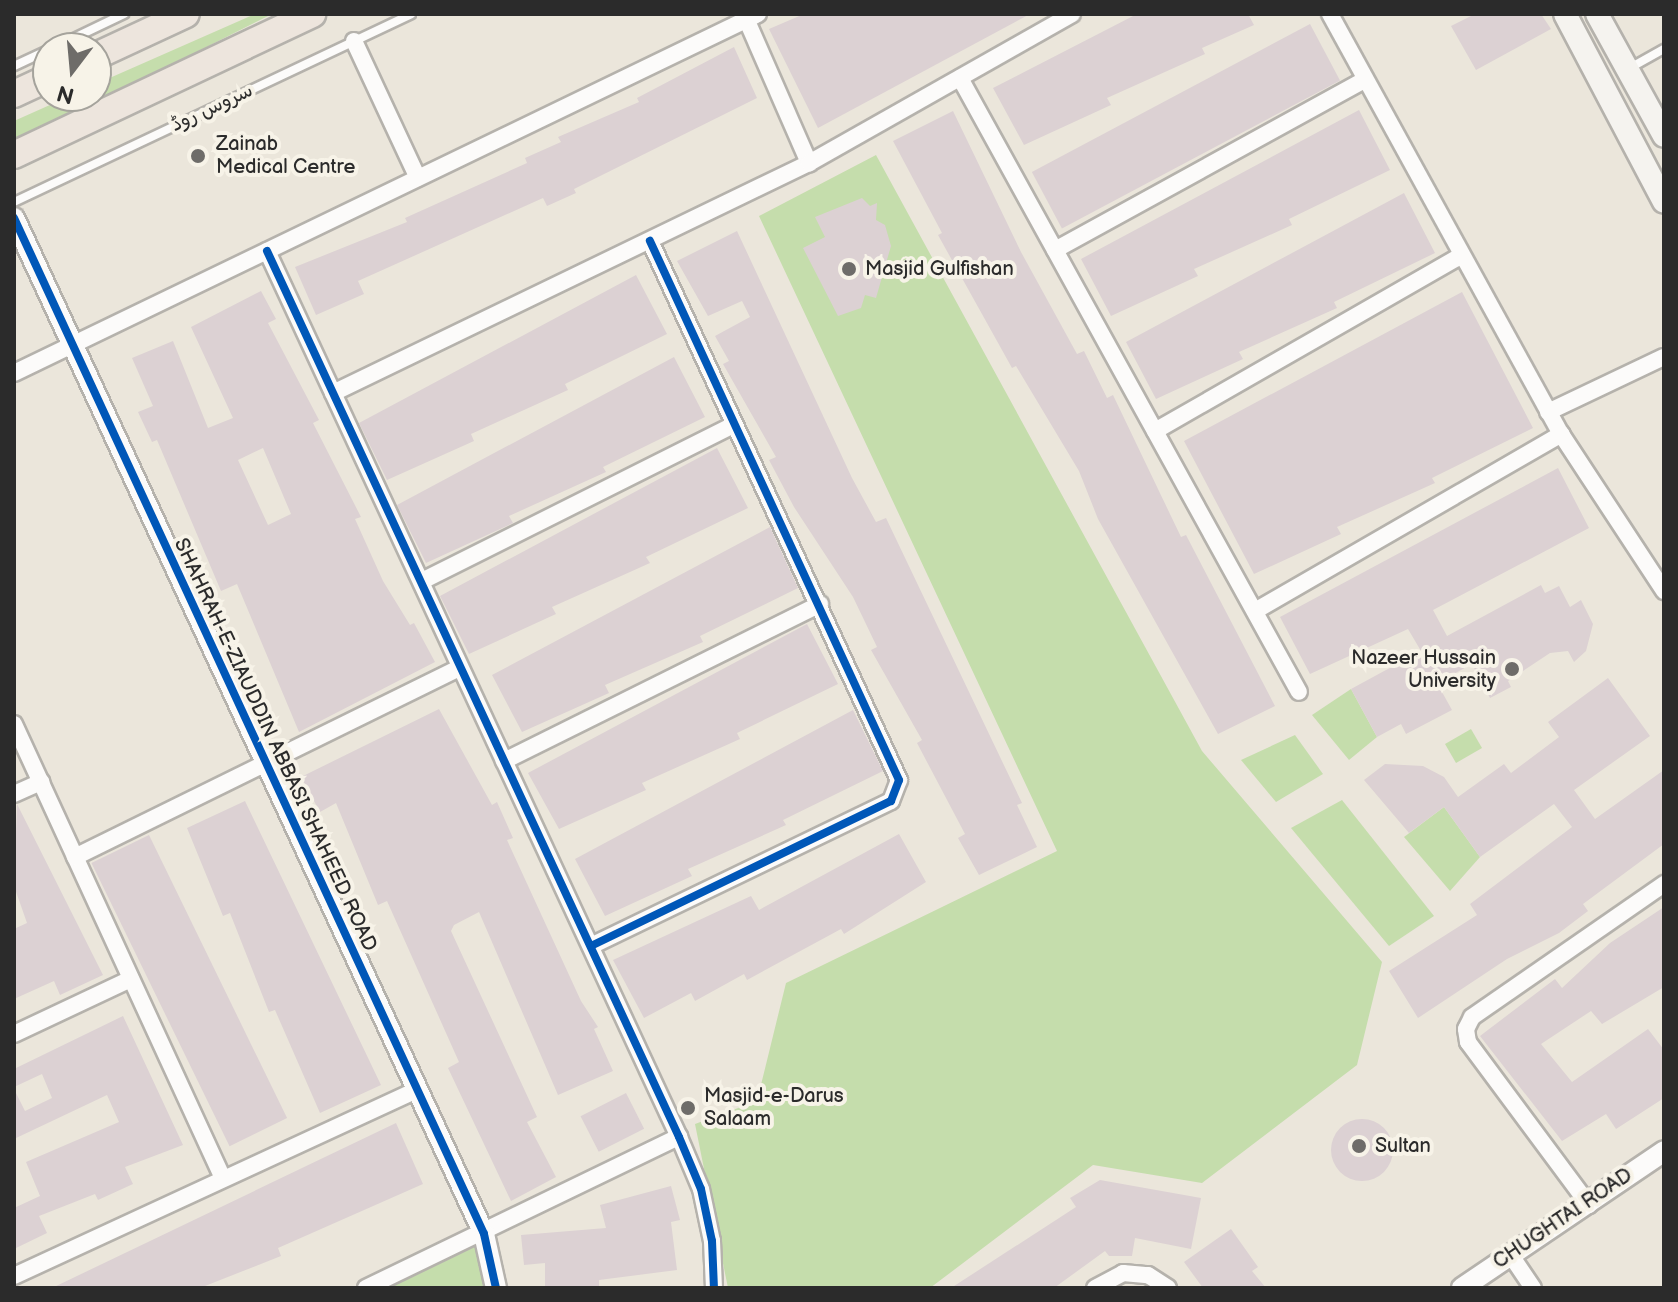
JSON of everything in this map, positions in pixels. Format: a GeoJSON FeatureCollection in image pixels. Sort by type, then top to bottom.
{"type":"FeatureCollection","features":[{"type":"Feature","properties":{"kind":"highway"},"geometry":{"type":"LineString","coordinates":[[112,49],[186,14]]}},
{"type":"Feature","properties":{"kind":"highway"},"geometry":{"type":"LineString","coordinates":[[14,155],[312,14]]}},
{"type":"Feature","properties":{"kind":"main road"},"geometry":{"type":"LineString","coordinates":[[1565,14],[1664,202]]}},
{"type":"Feature","properties":{"kind":"main road"},"geometry":{"type":"LineString","coordinates":[[1597,14],[1664,135]]}},
{"type":"Feature","properties":{"kind":"street"},"geometry":{"type":"LineString","coordinates":[[333,393],[809,163],[1072,14]]}},
{"type":"Feature","properties":{"kind":"street"},"geometry":{"type":"LineString","coordinates":[[1330,14],[1548,412],[1664,591]]}},
{"type":"Feature","properties":{"kind":"street"},"geometry":{"type":"LineString","coordinates":[[14,373],[749,16],[809,163]]}},
{"type":"Feature","properties":{"kind":"street"},"geometry":{"type":"LineString","coordinates":[[354,41],[418,178]]}},
{"type":"Feature","properties":{"kind":"street"},"geometry":{"type":"LineString","coordinates":[[960,78],[1299,692]]}},
{"type":"Feature","properties":{"kind":"street"},"geometry":{"type":"LineString","coordinates":[[1055,250],[1364,80]]}},
{"type":"Feature","properties":{"kind":"street","name":"SHAHRAH-E-ZIAUDDIN ABBASI SHAHEED ROAD"},"geometry":{"type":"LineString","coordinates":[[14,218],[484,1234],[496,1288]]}},
{"type":"Feature","properties":{"kind":"street"},"geometry":{"type":"LineString","coordinates":[[593,945],[891,801],[898,792],[899,780],[650,241]]}},
{"type":"Feature","properties":{"kind":"street"},"geometry":{"type":"LineString","coordinates":[[267,251],[422,581],[459,668],[593,945],[679,1137],[701,1189],[712,1241],[714,1288]]}},
{"type":"Feature","properties":{"kind":"street"},"geometry":{"type":"LineString","coordinates":[[1155,431],[1460,256]]}},
{"type":"Feature","properties":{"kind":"street"},"geometry":{"type":"LineString","coordinates":[[1548,412],[1664,357]]}},
{"type":"Feature","properties":{"kind":"street"},"geometry":{"type":"LineString","coordinates":[[422,581],[733,425]]}},
{"type":"Feature","properties":{"kind":"street"},"geometry":{"type":"LineString","coordinates":[[1255,611],[1561,434]]}},
{"type":"Feature","properties":{"kind":"street"},"geometry":{"type":"LineString","coordinates":[[504,761],[820,604]]}},
{"type":"Feature","properties":{"kind":"street"},"geometry":{"type":"LineString","coordinates":[[75,857],[459,668]]}},
{"type":"Feature","properties":{"kind":"street"},"geometry":{"type":"LineString","coordinates":[[14,724],[223,1178]]}},
{"type":"Feature","properties":{"kind":"street"},"geometry":{"type":"LineString","coordinates":[[14,794],[41,782]]}},
{"type":"Feature","properties":{"kind":"street"},"geometry":{"type":"LineString","coordinates":[[1589,1205],[1468,1042],[1466,1029],[1472,1017],[1664,884]]}},
{"type":"Feature","properties":{"kind":"street"},"geometry":{"type":"LineString","coordinates":[[14,1034],[131,979]]}},
{"type":"Feature","properties":{"kind":"street"},"geometry":{"type":"LineString","coordinates":[[14,1276],[416,1090]]}},
{"type":"Feature","properties":{"kind":"street"},"geometry":{"type":"LineString","coordinates":[[366,1288],[484,1234],[679,1137]]}},
{"type":"Feature","properties":{"kind":"street","name":"CHUGHTAI ROAD"},"geometry":{"type":"LineString","coordinates":[[1462,1288],[1589,1205],[1664,1151]]}},
{"type":"Feature","properties":{"kind":"street"},"geometry":{"type":"LineString","coordinates":[[1510,1254],[1533,1288]]}},
{"type":"Feature","properties":{"kind":"street"},"geometry":{"type":"LineString","coordinates":[[1095,1288],[1123,1273],[1148,1275],[1168,1288]]}},
{"type":"Feature","properties":{"kind":"lane"},"geometry":{"type":"LineString","coordinates":[[86,32],[124,14]]}},
{"type":"Feature","properties":{"kind":"lane","name":"سروس روڈ"},"geometry":{"type":"LineString","coordinates":[[14,202],[411,14]]}},
{"type":"Feature","properties":{"kind":"lane"},"geometry":{"type":"LineString","coordinates":[[1628,69],[1664,49]]}},
{"type":"Feature","properties":{"kind":"green space"},"geometry":{"type":"Polygon","coordinates":[[[255,14],[272,14],[112,95],[112,77],[255,14]]]}},
{"type":"Feature","properties":{"kind":"green space"},"geometry":{"type":"Polygon","coordinates":[[[34,112],[78,112],[14,144],[14,121],[34,112]]]}},
{"type":"Feature","properties":{"kind":"green space"},"geometry":{"type":"Polygon","coordinates":[[[876,155],[1202,751],[1382,962],[1357,1065],[1202,1183],[1093,1165],[930,1288],[728,1288],[695,1124],[757,1101],[786,983],[1057,851],[759,216],[876,155]]]}},
{"type":"Feature","properties":{"kind":"green space"},"geometry":{"type":"Polygon","coordinates":[[[1351,689],[1377,737],[1349,760],[1312,715],[1351,689]]]}},
{"type":"Feature","properties":{"kind":"green space"},"geometry":{"type":"Polygon","coordinates":[[[1471,729],[1482,748],[1456,763],[1445,744],[1471,729]]]}},
{"type":"Feature","properties":{"kind":"green space"},"geometry":{"type":"Polygon","coordinates":[[[1295,735],[1323,774],[1276,802],[1241,760],[1295,735]]]}},
{"type":"Feature","properties":{"kind":"green space"},"geometry":{"type":"Polygon","coordinates":[[[1342,800],[1434,916],[1389,946],[1291,828],[1342,800]]]}},
{"type":"Feature","properties":{"kind":"green space"},"geometry":{"type":"Polygon","coordinates":[[[1444,807],[1480,857],[1450,891],[1404,837],[1444,807]]]}},
{"type":"Feature","properties":{"kind":"green space"},"geometry":{"type":"Polygon","coordinates":[[[484,1234],[496,1288],[366,1288],[484,1234]]]}},
{"type":"Feature","properties":{"kind":"building"},"geometry":{"type":"Polygon","coordinates":[[[804,14],[1030,14],[818,128],[769,29],[804,14]]]}},
{"type":"Feature","properties":{"kind":"building"},"geometry":{"type":"Polygon","coordinates":[[[1137,14],[1248,14],[1254,25],[1202,48],[1205,54],[1107,98],[1111,105],[1024,145],[993,88],[1137,14]]]}},
{"type":"Feature","properties":{"kind":"building"},"geometry":{"type":"Polygon","coordinates":[[[1475,14],[1541,14],[1551,29],[1476,70],[1451,26],[1475,14]]]}},
{"type":"Feature","properties":{"kind":"building"},"geometry":{"type":"Polygon","coordinates":[[[1310,24],[1340,81],[1062,228],[1032,172],[1310,24]]]}},
{"type":"Feature","properties":{"kind":"building"},"geometry":{"type":"Polygon","coordinates":[[[734,47],[757,98],[574,189],[576,193],[547,206],[543,198],[358,281],[364,294],[316,315],[295,267],[407,222],[405,218],[527,163],[525,158],[561,142],[558,137],[639,102],[637,98],[734,47]]]}},
{"type":"Feature","properties":{"kind":"building"},"geometry":{"type":"Polygon","coordinates":[[[1359,110],[1390,170],[1289,219],[1292,225],[1194,269],[1198,276],[1111,316],[1081,259],[1359,110]]]}},
{"type":"Feature","properties":{"kind":"building"},"geometry":{"type":"Polygon","coordinates":[[[953,111],[1021,252],[1077,354],[1084,351],[1107,398],[1113,395],[1181,537],[1186,535],[1275,706],[1218,734],[1098,519],[1079,471],[1016,366],[1012,368],[938,235],[942,233],[893,141],[953,111]]]}},
{"type":"Feature","properties":{"kind":"building"},"geometry":{"type":"Polygon","coordinates":[[[1404,193],[1435,253],[1334,302],[1337,308],[1239,352],[1243,359],[1156,399],[1126,342],[1404,193]]]}},
{"type":"Feature","properties":{"kind":"building","name":"Masjid Gulfishan"},"geometry":{"type":"Polygon","coordinates":[[[862,198],[870,206],[877,203],[876,220],[885,225],[891,246],[876,298],[865,295],[861,308],[838,316],[803,248],[825,237],[815,217],[862,198]]]}},
{"type":"Feature","properties":{"kind":"building"},"geometry":{"type":"Polygon","coordinates":[[[737,231],[852,478],[876,522],[886,518],[1022,803],[1017,805],[1037,847],[979,875],[958,838],[965,834],[917,743],[922,740],[871,650],[877,647],[853,597],[794,507],[769,460],[776,457],[723,364],[729,361],[715,336],[750,317],[742,301],[708,316],[677,261],[737,231]]]}},
{"type":"Feature","properties":{"kind":"building"},"geometry":{"type":"Polygon","coordinates":[[[636,275],[667,334],[565,384],[568,390],[471,434],[474,441],[387,480],[359,423],[636,275]]]}},
{"type":"Feature","properties":{"kind":"building"},"geometry":{"type":"Polygon","coordinates":[[[261,291],[276,319],[268,323],[319,420],[313,423],[361,517],[355,519],[383,581],[410,625],[414,623],[435,662],[299,732],[237,584],[221,591],[157,440],[152,442],[138,412],[153,406],[132,358],[173,341],[208,428],[233,418],[191,327],[261,291]],[[263,448],[238,460],[268,525],[291,514],[263,448]]]}},
{"type":"Feature","properties":{"kind":"building"},"geometry":{"type":"Polygon","coordinates":[[[1462,292],[1533,428],[1432,478],[1435,483],[1337,527],[1341,534],[1254,574],[1184,441],[1462,292]]]}},
{"type":"Feature","properties":{"kind":"building"},"geometry":{"type":"Polygon","coordinates":[[[674,357],[705,417],[603,467],[606,472],[509,516],[513,523],[426,563],[397,505],[674,357]]]}},
{"type":"Feature","properties":{"kind":"building"},"geometry":{"type":"Polygon","coordinates":[[[717,448],[748,508],[646,557],[650,563],[552,607],[556,614],[469,654],[440,596],[717,448]]]}},
{"type":"Feature","properties":{"kind":"building"},"geometry":{"type":"Polygon","coordinates":[[[1558,468],[1589,528],[1433,610],[1447,636],[1541,585],[1545,593],[1559,586],[1570,607],[1581,600],[1593,624],[1586,651],[1574,662],[1568,651],[1550,653],[1508,681],[1511,687],[1490,698],[1472,664],[1437,683],[1452,710],[1406,734],[1401,724],[1377,737],[1351,689],[1421,651],[1408,629],[1310,674],[1280,617],[1558,468]]]}},
{"type":"Feature","properties":{"kind":"building"},"geometry":{"type":"Polygon","coordinates":[[[770,527],[798,588],[700,636],[703,642],[605,685],[609,693],[522,732],[492,675],[770,527]]]}},
{"type":"Feature","properties":{"kind":"building"},"geometry":{"type":"Polygon","coordinates":[[[807,624],[838,684],[737,733],[740,739],[642,783],[646,790],[559,829],[528,773],[807,624]]]}},
{"type":"Feature","properties":{"kind":"building"},"geometry":{"type":"Polygon","coordinates":[[[1608,678],[1650,736],[1574,790],[1595,819],[1664,770],[1664,844],[1583,904],[1588,911],[1559,933],[1507,959],[1418,1018],[1389,971],[1477,915],[1470,904],[1572,827],[1554,804],[1480,857],[1444,807],[1409,833],[1364,780],[1385,764],[1423,766],[1444,777],[1458,797],[1504,764],[1511,773],[1559,737],[1548,722],[1608,678]]]}},
{"type":"Feature","properties":{"kind":"building"},"geometry":{"type":"Polygon","coordinates":[[[439,709],[492,805],[497,802],[513,838],[507,840],[581,1001],[598,1027],[594,1029],[613,1071],[558,1095],[479,912],[454,925],[451,931],[537,1117],[527,1122],[556,1177],[511,1201],[448,1068],[459,1062],[387,901],[378,905],[336,803],[320,812],[301,777],[439,709]]]}},
{"type":"Feature","properties":{"kind":"building"},"geometry":{"type":"Polygon","coordinates":[[[853,710],[883,771],[783,820],[786,825],[688,869],[692,876],[605,916],[575,859],[853,710]]]}},
{"type":"Feature","properties":{"kind":"building"},"geometry":{"type":"Polygon","coordinates":[[[245,801],[381,1085],[320,1113],[275,1010],[269,1012],[230,913],[223,916],[187,828],[245,801]]]}},
{"type":"Feature","properties":{"kind":"building"},"geometry":{"type":"Polygon","coordinates":[[[17,804],[103,975],[60,995],[54,981],[14,999],[14,929],[27,923],[14,886],[17,804]]]}},
{"type":"Feature","properties":{"kind":"building"},"geometry":{"type":"Polygon","coordinates":[[[899,834],[926,882],[844,934],[841,929],[747,980],[744,974],[695,1001],[691,993],[644,1018],[613,960],[751,896],[759,910],[899,834]]]}},
{"type":"Feature","properties":{"kind":"building"},"geometry":{"type":"Polygon","coordinates":[[[149,835],[287,1118],[230,1146],[91,863],[149,835]]]}},
{"type":"Feature","properties":{"kind":"building"},"geometry":{"type":"Polygon","coordinates":[[[1664,907],[1664,987],[1602,1024],[1591,1011],[1541,1044],[1572,1082],[1648,1029],[1664,1050],[1664,1098],[1616,1129],[1606,1114],[1562,1141],[1480,1036],[1555,979],[1562,988],[1610,943],[1664,907]]]}},
{"type":"Feature","properties":{"kind":"building"},"geometry":{"type":"Polygon","coordinates":[[[123,1016],[183,1145],[125,1167],[133,1184],[98,1200],[95,1194],[39,1216],[47,1233],[14,1249],[14,1208],[40,1196],[26,1162],[119,1122],[107,1095],[14,1139],[14,1089],[25,1111],[52,1098],[42,1074],[14,1087],[14,1069],[123,1016]]]}},
{"type":"Feature","properties":{"kind":"building"},"geometry":{"type":"Polygon","coordinates":[[[626,1093],[644,1129],[599,1152],[581,1116],[626,1093]]]}},
{"type":"Feature","properties":{"kind":"building"},"geometry":{"type":"Polygon","coordinates":[[[1362,1119],[1384,1128],[1393,1150],[1384,1172],[1362,1181],[1340,1172],[1331,1150],[1340,1128],[1362,1119]]]}},
{"type":"Feature","properties":{"kind":"building"},"geometry":{"type":"Polygon","coordinates":[[[396,1123],[423,1184],[278,1248],[281,1256],[200,1288],[52,1288],[396,1123]]]}},
{"type":"Feature","properties":{"kind":"building"},"geometry":{"type":"Polygon","coordinates":[[[1100,1180],[1201,1198],[1191,1249],[1135,1238],[1132,1256],[1109,1256],[1105,1251],[1054,1288],[951,1288],[1076,1207],[1070,1198],[1100,1180]]]}},
{"type":"Feature","properties":{"kind":"building"},"geometry":{"type":"Polygon","coordinates":[[[671,1186],[680,1220],[671,1222],[677,1270],[599,1280],[599,1288],[545,1288],[545,1263],[524,1265],[521,1235],[606,1228],[600,1205],[671,1186]]]}},
{"type":"Feature","properties":{"kind":"building"},"geometry":{"type":"Polygon","coordinates":[[[1231,1229],[1258,1267],[1252,1271],[1266,1288],[1203,1288],[1184,1262],[1231,1229]]]}},
{"type":"Feature","properties":{"kind":"cycle path"},"geometry":{"type":"LineString","coordinates":[[14,218],[484,1234],[496,1288]]}},
{"type":"Feature","properties":{"kind":"cycle path"},"geometry":{"type":"LineString","coordinates":[[593,945],[891,801],[899,780],[650,241]]}},
{"type":"Feature","properties":{"kind":"cycle path"},"geometry":{"type":"LineString","coordinates":[[267,251],[679,1137],[701,1189],[712,1241],[714,1288]]}},
{"type":"Feature","properties":{"kind":"place","name":"Zainab Medical Centre"},"geometry":{"type":"Point","coordinates":[198,156]}},
{"type":"Feature","properties":{"kind":"place","name":"Masjid Gulfishan"},"geometry":{"type":"Point","coordinates":[849,269]}},
{"type":"Feature","properties":{"kind":"place","name":"Nazeer Hussain University"},"geometry":{"type":"Point","coordinates":[1512,669]}},
{"type":"Feature","properties":{"kind":"place","name":"Masjid-e-Darus Salaam"},"geometry":{"type":"Point","coordinates":[688,1108]}},
{"type":"Feature","properties":{"kind":"place","name":"Sultan"},"geometry":{"type":"Point","coordinates":[1359,1146]}}]}
